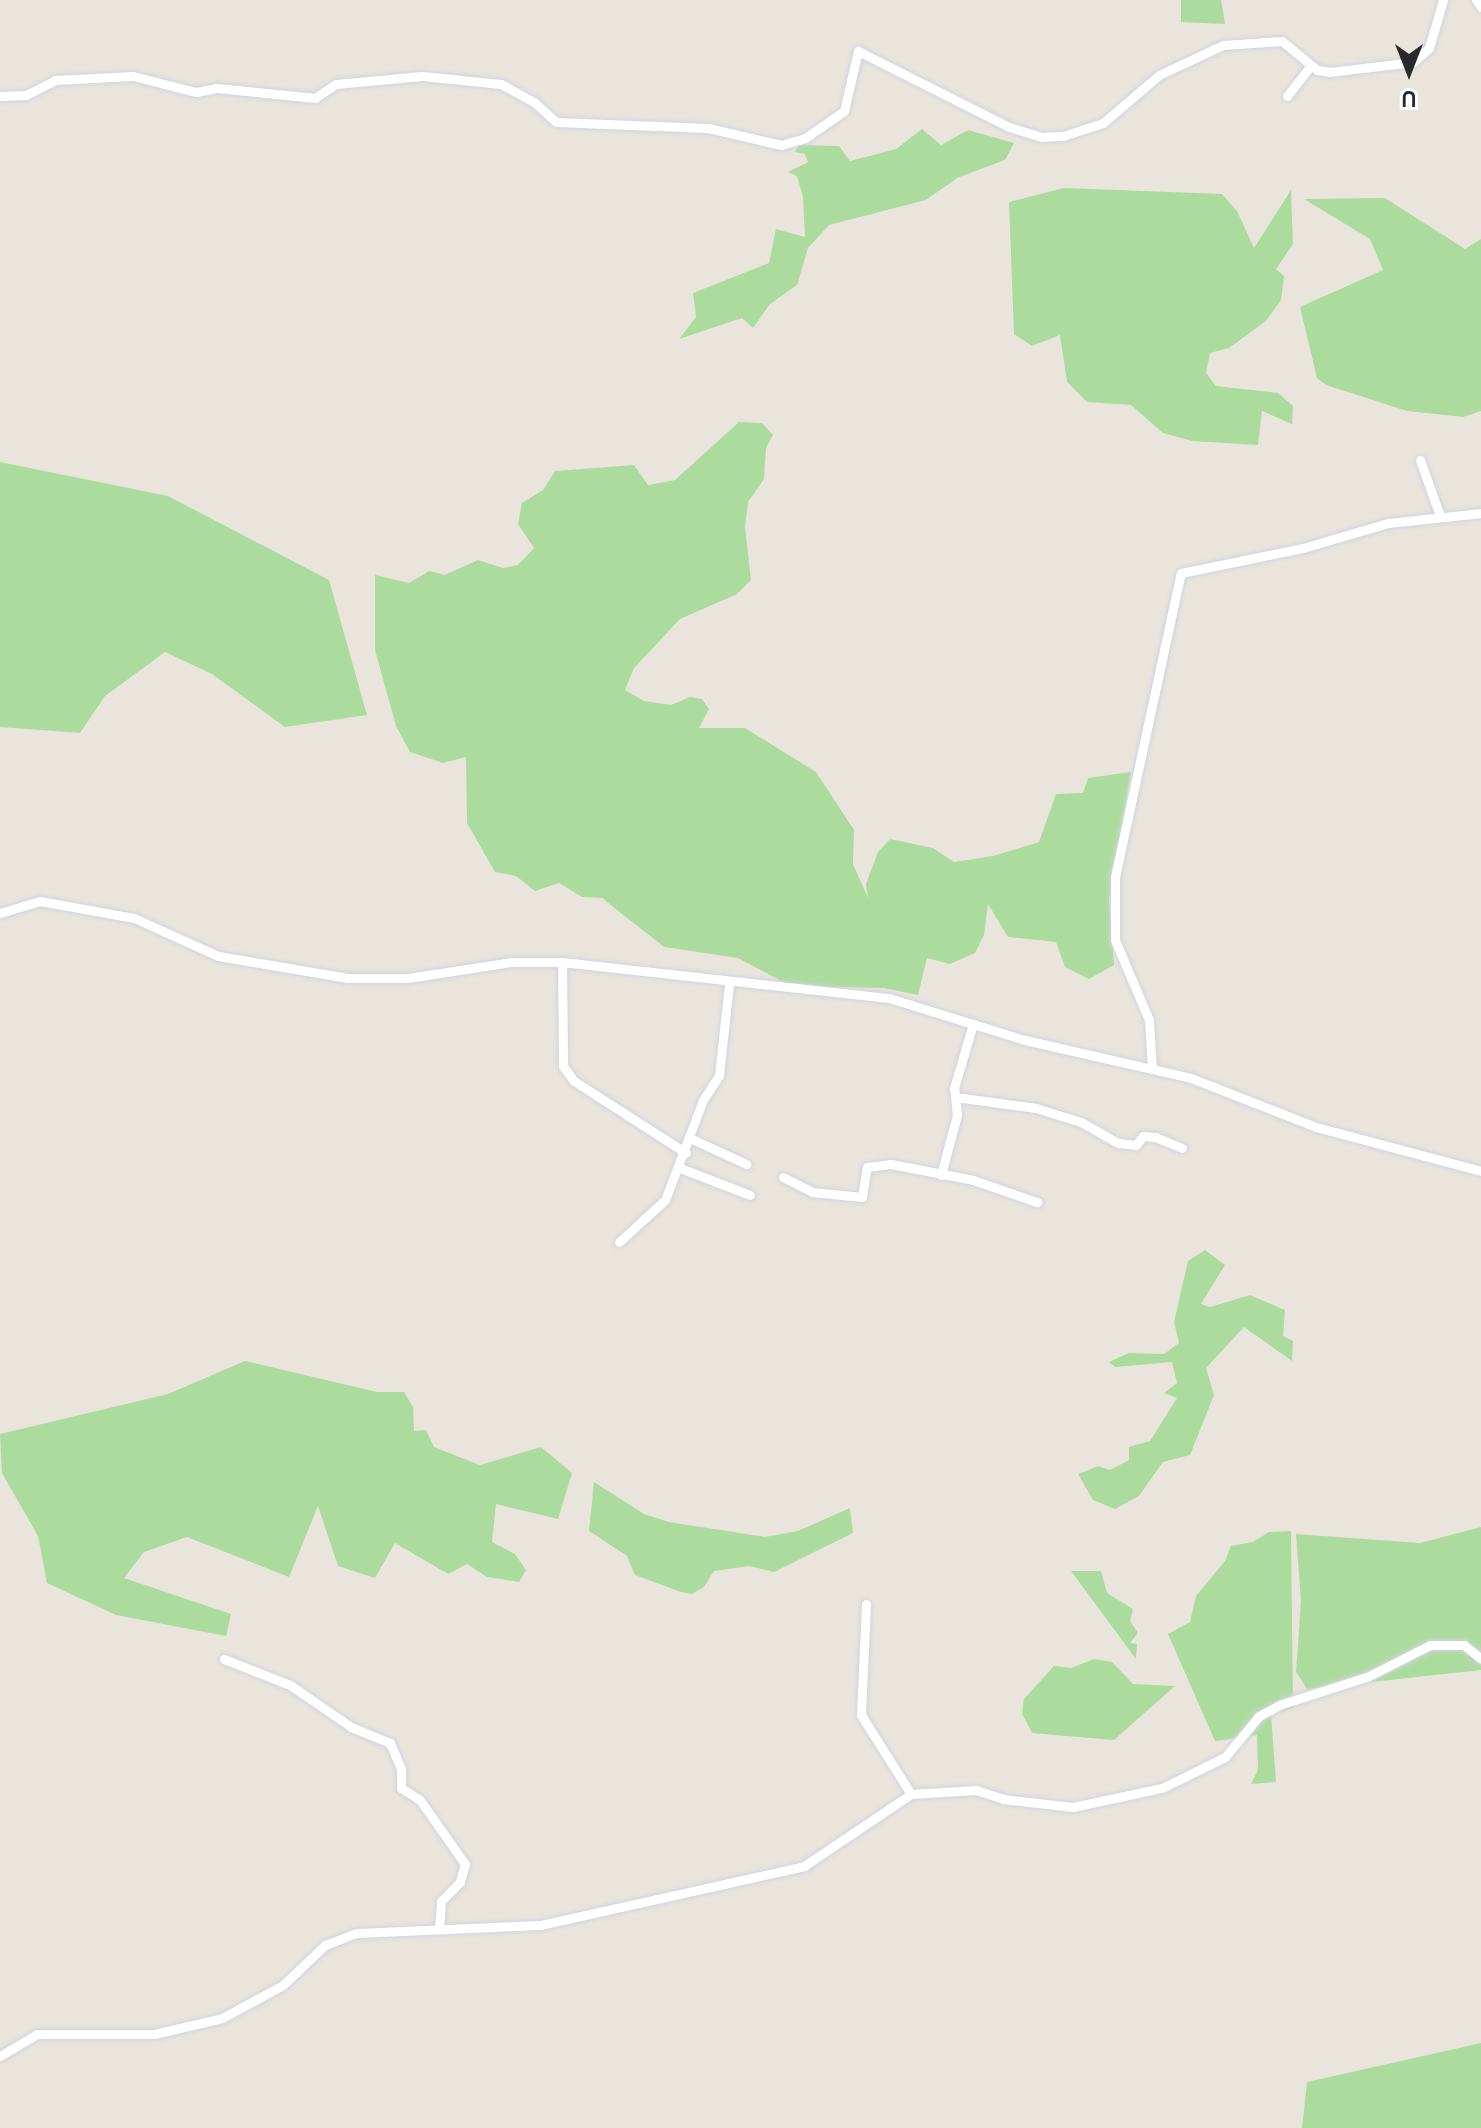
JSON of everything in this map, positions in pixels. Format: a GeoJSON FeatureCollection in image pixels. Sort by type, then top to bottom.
{"type":"FeatureCollection","features":[{"type":"Feature","properties":{"kind":"street"},"geometry":{"type":"LineString","coordinates":[[0,96],[26,95],[55,80],[133,76],[196,92],[225,89],[315,98],[336,84],[422,76],[501,84],[534,102],[556,122],[708,128],[781,145],[805,138],[844,111],[858,51],[1009,127],[1041,137],[1075,135],[1103,123],[1159,75],[1217,47],[1282,41],[1311,65],[1330,72],[1413,62],[1429,48],[1443,0]]}},
{"type":"Feature","properties":{"kind":"street"},"geometry":{"type":"LineString","coordinates":[[1476,0],[1481,7]]}},
{"type":"Feature","properties":{"kind":"street"},"geometry":{"type":"LineString","coordinates":[[1287,96],[1311,65]]}},
{"type":"Feature","properties":{"kind":"street"},"geometry":{"type":"LineString","coordinates":[[1420,460],[1440,516]]}},
{"type":"Feature","properties":{"kind":"street"},"geometry":{"type":"LineString","coordinates":[[1152,1069],[1149,1020],[1115,940],[1115,877],[1181,573],[1303,548],[1388,523],[1481,513]]}},
{"type":"Feature","properties":{"kind":"street"},"geometry":{"type":"LineString","coordinates":[[0,913],[40,901],[134,918],[218,956],[348,978],[408,978],[511,962],[562,962],[671,972],[729,984],[889,998],[973,1024],[1191,1078],[1235,1099],[1393,1151],[1481,1171]]}},
{"type":"Feature","properties":{"kind":"street"},"geometry":{"type":"LineString","coordinates":[[562,962],[563,1066],[574,1081],[686,1153]]}},
{"type":"Feature","properties":{"kind":"street"},"geometry":{"type":"LineString","coordinates":[[619,1242],[664,1202],[680,1168],[703,1100],[719,1075],[729,984]]}},
{"type":"Feature","properties":{"kind":"street"},"geometry":{"type":"LineString","coordinates":[[941,1175],[957,1115],[955,1097],[973,1024]]}},
{"type":"Feature","properties":{"kind":"street"},"geometry":{"type":"LineString","coordinates":[[955,1097],[1036,1108],[1081,1122],[1118,1143],[1136,1145],[1143,1136],[1155,1137],[1182,1148]]}},
{"type":"Feature","properties":{"kind":"street"},"geometry":{"type":"LineString","coordinates":[[692,1139],[746,1164]]}},
{"type":"Feature","properties":{"kind":"street"},"geometry":{"type":"LineString","coordinates":[[783,1177],[812,1192],[862,1197],[870,1166],[891,1164],[1037,1202]]}},
{"type":"Feature","properties":{"kind":"street"},"geometry":{"type":"LineString","coordinates":[[680,1168],[750,1195]]}},
{"type":"Feature","properties":{"kind":"street"},"geometry":{"type":"LineString","coordinates":[[866,1604],[861,1715],[911,1794]]}},
{"type":"Feature","properties":{"kind":"street"},"geometry":{"type":"LineString","coordinates":[[0,2056],[37,2034],[154,2034],[222,2018],[283,1985],[337,1938],[409,1927],[476,1931],[541,1925],[804,1866],[911,1794],[976,1790],[1003,1799],[1073,1807],[1162,1788],[1225,1757],[1259,1716],[1282,1704],[1369,1676],[1430,1645],[1464,1645],[1481,1659]]}},
{"type":"Feature","properties":{"kind":"street"},"geometry":{"type":"LineString","coordinates":[[224,1659],[290,1685],[351,1727],[390,1743],[400,1764],[401,1788],[420,1800],[465,1864],[460,1882],[441,1901],[439,1928]]}},
{"type":"Feature","properties":{"kind":"green space"},"geometry":{"type":"Polygon","coordinates":[[[1181,0],[1221,0],[1225,24],[1181,22],[1181,0]]]}},
{"type":"Feature","properties":{"kind":"green space"},"geometry":{"type":"Polygon","coordinates":[[[922,129],[941,145],[968,130],[1014,143],[1005,160],[957,178],[926,200],[829,225],[808,248],[797,285],[770,304],[753,328],[742,318],[679,339],[696,317],[693,293],[769,263],[776,229],[805,237],[803,197],[797,176],[788,172],[808,162],[805,154],[795,152],[799,145],[839,146],[850,161],[896,149],[922,129]]]}},
{"type":"Feature","properties":{"kind":"green space"},"geometry":{"type":"Polygon","coordinates":[[[1064,188],[1222,194],[1237,211],[1254,248],[1291,190],[1293,244],[1276,269],[1284,276],[1281,300],[1266,321],[1229,348],[1210,353],[1206,373],[1216,386],[1278,393],[1293,406],[1292,424],[1262,411],[1258,445],[1192,441],[1163,433],[1131,405],[1087,402],[1067,382],[1060,335],[1032,346],[1014,334],[1009,202],[1064,188]]]}},
{"type":"Feature","properties":{"kind":"green space"},"geometry":{"type":"Polygon","coordinates":[[[1385,198],[1465,249],[1481,239],[1481,411],[1463,417],[1407,411],[1326,385],[1317,378],[1300,307],[1383,270],[1370,239],[1304,199],[1385,198]]]}},
{"type":"Feature","properties":{"kind":"green space"},"geometry":{"type":"Polygon","coordinates":[[[739,422],[762,423],[773,435],[766,448],[764,479],[748,502],[745,527],[751,580],[737,594],[680,619],[634,668],[625,690],[644,701],[671,705],[690,697],[702,699],[709,709],[699,728],[745,728],[816,772],[854,830],[853,864],[868,898],[866,884],[878,852],[890,839],[933,848],[954,862],[993,856],[1039,842],[1056,794],[1083,793],[1088,778],[1131,772],[1109,900],[1114,965],[1089,979],[1065,967],[1056,942],[1008,937],[988,904],[984,935],[975,953],[950,964],[927,958],[918,995],[884,988],[791,986],[738,958],[664,947],[602,898],[582,897],[559,883],[535,891],[516,876],[495,872],[467,823],[466,757],[443,763],[410,752],[396,726],[375,650],[375,575],[409,583],[429,571],[445,575],[478,560],[503,568],[518,565],[534,548],[518,524],[522,503],[543,490],[555,471],[634,465],[648,485],[675,480],[739,422]]]}},
{"type":"Feature","properties":{"kind":"green space"},"geometry":{"type":"Polygon","coordinates":[[[0,462],[168,496],[329,580],[367,715],[285,727],[212,674],[165,652],[105,696],[80,733],[0,727],[0,462]]]}},
{"type":"Feature","properties":{"kind":"green space"},"geometry":{"type":"Polygon","coordinates":[[[1205,1250],[1225,1265],[1201,1304],[1210,1307],[1250,1295],[1285,1310],[1283,1336],[1293,1341],[1292,1361],[1244,1327],[1206,1368],[1214,1395],[1190,1455],[1163,1462],[1139,1496],[1115,1509],[1093,1500],[1078,1474],[1098,1466],[1110,1470],[1129,1460],[1129,1447],[1150,1441],[1177,1398],[1164,1393],[1177,1383],[1172,1362],[1115,1367],[1109,1362],[1129,1353],[1164,1354],[1179,1343],[1174,1322],[1188,1261],[1205,1250]]]}},
{"type":"Feature","properties":{"kind":"green space"},"geometry":{"type":"Polygon","coordinates":[[[245,1361],[377,1392],[404,1392],[413,1407],[414,1431],[426,1430],[434,1447],[480,1465],[541,1447],[572,1473],[558,1519],[496,1504],[492,1542],[515,1554],[526,1570],[519,1582],[487,1577],[467,1564],[448,1574],[395,1543],[375,1578],[338,1566],[318,1506],[289,1577],[187,1537],[144,1552],[124,1578],[231,1614],[226,1636],[116,1615],[47,1583],[38,1536],[2,1473],[0,1434],[168,1394],[245,1361]]]}},
{"type":"Feature","properties":{"kind":"green space"},"geometry":{"type":"Polygon","coordinates":[[[594,1482],[644,1514],[669,1522],[765,1537],[798,1531],[850,1508],[853,1533],[774,1572],[749,1566],[714,1571],[704,1587],[692,1594],[681,1592],[635,1575],[627,1556],[589,1531],[594,1482]]]}},
{"type":"Feature","properties":{"kind":"green space"},"geometry":{"type":"Polygon","coordinates":[[[1481,1527],[1481,1670],[1307,1689],[1296,1672],[1301,1601],[1296,1534],[1420,1543],[1481,1527]]]}},
{"type":"Feature","properties":{"kind":"green space"},"geometry":{"type":"Polygon","coordinates":[[[1291,1531],[1293,1708],[1271,1714],[1276,1782],[1251,1784],[1258,1770],[1257,1735],[1215,1741],[1168,1634],[1190,1622],[1196,1596],[1225,1561],[1231,1546],[1253,1542],[1269,1532],[1291,1531]]]}},
{"type":"Feature","properties":{"kind":"green space"},"geometry":{"type":"Polygon","coordinates":[[[1071,1571],[1101,1571],[1107,1593],[1133,1609],[1130,1621],[1138,1633],[1130,1643],[1137,1644],[1136,1659],[1071,1571]]]}},
{"type":"Feature","properties":{"kind":"green space"},"geometry":{"type":"Polygon","coordinates":[[[1094,1659],[1112,1662],[1133,1684],[1175,1686],[1114,1740],[1032,1733],[1022,1714],[1024,1699],[1054,1666],[1071,1668],[1094,1659]]]}},
{"type":"Feature","properties":{"kind":"green space"},"geometry":{"type":"Polygon","coordinates":[[[1481,2043],[1481,2128],[1302,2128],[1307,2082],[1481,2043]]]}}]}
